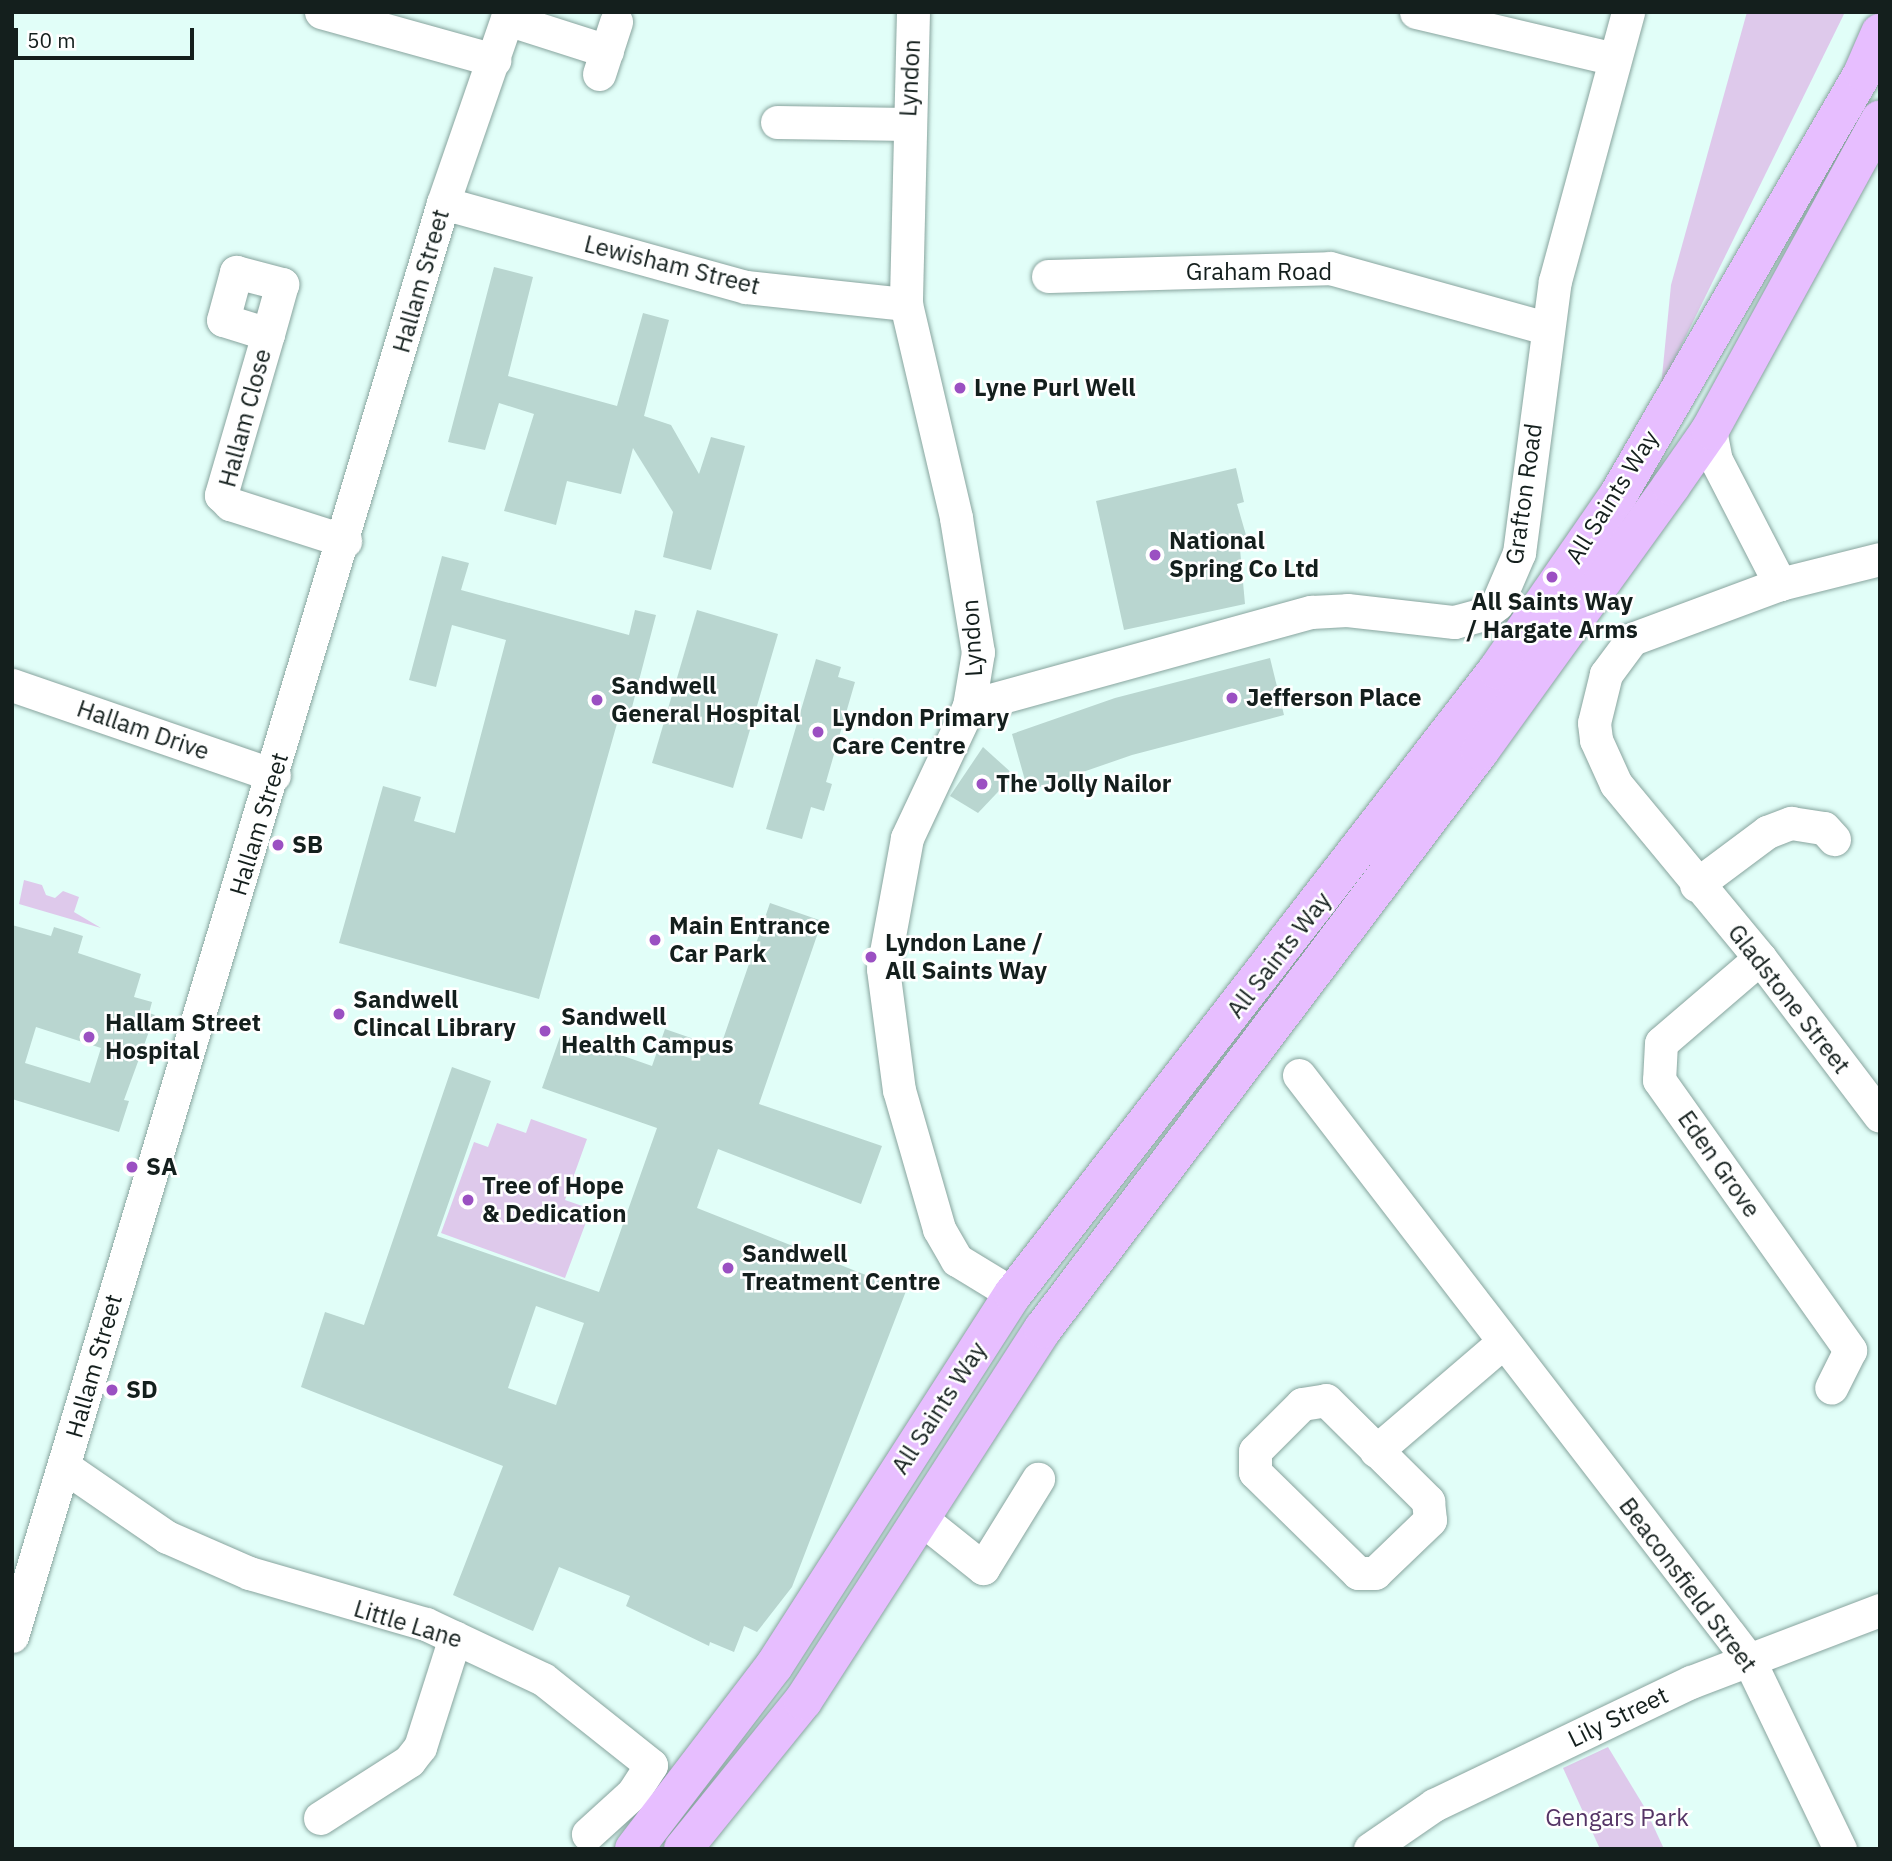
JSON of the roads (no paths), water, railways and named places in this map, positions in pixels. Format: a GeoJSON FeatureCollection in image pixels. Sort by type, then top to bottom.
{"type":"FeatureCollection","features":[{"type":"Feature","properties":{"kind":"highway","name":"All Saints Way"},"geometry":{"type":"LineString","coordinates":[[634,1849],[774,1666],[1013,1294],[1497,670],[1617,497],[1863,72],[1880,33]]}},
{"type":"Feature","properties":{"kind":"highway","name":"All Saints Way"},"geometry":{"type":"LineString","coordinates":[[687,1847],[803,1701],[919,1517],[1049,1321],[1472,762],[1671,486],[1710,429],[1880,120]]}},
{"type":"Feature","properties":{"kind":"highway"},"geometry":{"type":"LineString","coordinates":[[1013,1294],[1049,1321]]}},
{"type":"Feature","properties":{"kind":"highway"},"geometry":{"type":"LineString","coordinates":[[660,1818],[687,1847]]}},
{"type":"Feature","properties":{"kind":"street"},"geometry":{"type":"LineString","coordinates":[[321,12],[494,60]]}},
{"type":"Feature","properties":{"kind":"street","name":"Lyndon"},"geometry":{"type":"LineString","coordinates":[[913,12],[908,124],[906,304],[968,580],[978,652],[969,706],[907,838],[883,969],[899,1090],[939,1229],[957,1260],[1013,1294]]}},
{"type":"Feature","properties":{"kind":"street"},"geometry":{"type":"LineString","coordinates":[[1416,12],[1615,59]]}},
{"type":"Feature","properties":{"kind":"street","name":"Grafton Road"},"geometry":{"type":"LineString","coordinates":[[969,706],[1311,612],[1348,610],[1454,622],[1484,614],[1508,588],[1519,553],[1547,328],[1628,12]]}},
{"type":"Feature","properties":{"kind":"street"},"geometry":{"type":"LineString","coordinates":[[508,16],[607,49]]}},
{"type":"Feature","properties":{"kind":"street","name":"Hallam Street"},"geometry":{"type":"LineString","coordinates":[[12,1636],[65,1467],[208,974],[274,775],[345,541],[443,204],[508,16]]}},
{"type":"Feature","properties":{"kind":"street"},"geometry":{"type":"LineString","coordinates":[[777,122],[908,124]]}},
{"type":"Feature","properties":{"kind":"street","name":"Lewisham Street"},"geometry":{"type":"LineString","coordinates":[[443,204],[746,287],[906,304]]}},
{"type":"Feature","properties":{"kind":"street","name":"Graham Road"},"geometry":{"type":"LineString","coordinates":[[1048,276],[1331,268],[1547,328]]}},
{"type":"Feature","properties":{"kind":"street","name":"Hallam Close"},"geometry":{"type":"LineString","coordinates":[[268,334],[221,495],[230,504],[345,541]]}},
{"type":"Feature","properties":{"kind":"street"},"geometry":{"type":"LineString","coordinates":[[1710,429],[1716,460],[1740,497],[1780,584]]}},
{"type":"Feature","properties":{"kind":"street"},"geometry":{"type":"LineString","coordinates":[[1671,486],[1708,482],[1740,497]]}},
{"type":"Feature","properties":{"kind":"street","name":"Gladstone Street"},"geometry":{"type":"LineString","coordinates":[[1880,559],[1780,584],[1632,639],[1606,674],[1598,697],[1594,723],[1609,772],[1696,885],[1760,958],[1880,1116]]}},
{"type":"Feature","properties":{"kind":"street","name":"Hallam Drive"},"geometry":{"type":"LineString","coordinates":[[12,685],[274,775]]}},
{"type":"Feature","properties":{"kind":"street"},"geometry":{"type":"LineString","coordinates":[[1696,885],[1767,832],[1791,823],[1824,828],[1834,839]]}},
{"type":"Feature","properties":{"kind":"street","name":"Eden Grove"},"geometry":{"type":"LineString","coordinates":[[1760,958],[1661,1044],[1659,1080],[1850,1350],[1830,1388]]}},
{"type":"Feature","properties":{"kind":"street","name":"Beaconsfield Street"},"geometry":{"type":"LineString","coordinates":[[1299,1075],[1502,1343],[1749,1660],[1840,1849]]}},
{"type":"Feature","properties":{"kind":"street"},"geometry":{"type":"LineString","coordinates":[[1376,1451],[1502,1343]]}},
{"type":"Feature","properties":{"kind":"street"},"geometry":{"type":"LineString","coordinates":[[1326,1400],[1376,1451],[1428,1501],[1430,1520],[1375,1573],[1358,1573],[1255,1472],[1255,1451],[1302,1404],[1326,1400]]}},
{"type":"Feature","properties":{"kind":"street","name":"Little Lane"},"geometry":{"type":"LineString","coordinates":[[65,1467],[167,1537],[237,1568],[456,1637],[543,1679],[652,1765],[633,1793],[588,1834]]}},
{"type":"Feature","properties":{"kind":"street"},"geometry":{"type":"LineString","coordinates":[[919,1517],[983,1568],[1038,1479]]}},
{"type":"Feature","properties":{"kind":"street","name":"Lily Street"},"geometry":{"type":"LineString","coordinates":[[1370,1849],[1434,1805],[1691,1682],[1880,1610]]}},
{"type":"Feature","properties":{"kind":"street"},"geometry":{"type":"LineString","coordinates":[[320,1818],[409,1761],[420,1747],[456,1637]]}},
{"type":"Feature","properties":{"kind":"place","name":"Lyne Purl Well"},"geometry":{"type":"Point","coordinates":[960,388]}},
{"type":"Feature","properties":{"kind":"place","name":"National Spring Co Ltd"},"geometry":{"type":"Point","coordinates":[1155,555]}},
{"type":"Feature","properties":{"kind":"place","name":"All Saints Way / Hargate Arms"},"geometry":{"type":"Point","coordinates":[1552,577]}},
{"type":"Feature","properties":{"kind":"place","name":"Jefferson Place"},"geometry":{"type":"Point","coordinates":[1232,698]}},
{"type":"Feature","properties":{"kind":"place","name":"Sandwell General Hospital"},"geometry":{"type":"Point","coordinates":[597,700]}},
{"type":"Feature","properties":{"kind":"place","name":"Lyndon Primary Care Centre"},"geometry":{"type":"Point","coordinates":[818,732]}},
{"type":"Feature","properties":{"kind":"place","name":"The Jolly Nailor"},"geometry":{"type":"Point","coordinates":[982,784]}},
{"type":"Feature","properties":{"kind":"place","name":"SB"},"geometry":{"type":"Point","coordinates":[278,845]}},
{"type":"Feature","properties":{"kind":"place","name":"Main Entrance Car Park"},"geometry":{"type":"Point","coordinates":[655,940]}},
{"type":"Feature","properties":{"kind":"place","name":"Lyndon Lane / All Saints Way"},"geometry":{"type":"Point","coordinates":[871,957]}},
{"type":"Feature","properties":{"kind":"place","name":"Sandwell Clincal Library"},"geometry":{"type":"Point","coordinates":[339,1014]}},
{"type":"Feature","properties":{"kind":"place","name":"Sandwell Health Campus"},"geometry":{"type":"Point","coordinates":[545,1031]}},
{"type":"Feature","properties":{"kind":"place","name":"Hallam Street Hospital"},"geometry":{"type":"Point","coordinates":[89,1037]}},
{"type":"Feature","properties":{"kind":"place","name":"SA"},"geometry":{"type":"Point","coordinates":[132,1167]}},
{"type":"Feature","properties":{"kind":"place","name":"Tree of Hope & Dedication"},"geometry":{"type":"Point","coordinates":[468,1200]}},
{"type":"Feature","properties":{"kind":"place","name":"Sandwell Treatment Centre"},"geometry":{"type":"Point","coordinates":[728,1268]}},
{"type":"Feature","properties":{"kind":"place","name":"SD"},"geometry":{"type":"Point","coordinates":[112,1390]}},
{"type":"Feature","properties":{"kind":"park label","name":"Gengars Park"},"geometry":{"type":"Point","coordinates":[1617,1818]}}]}
